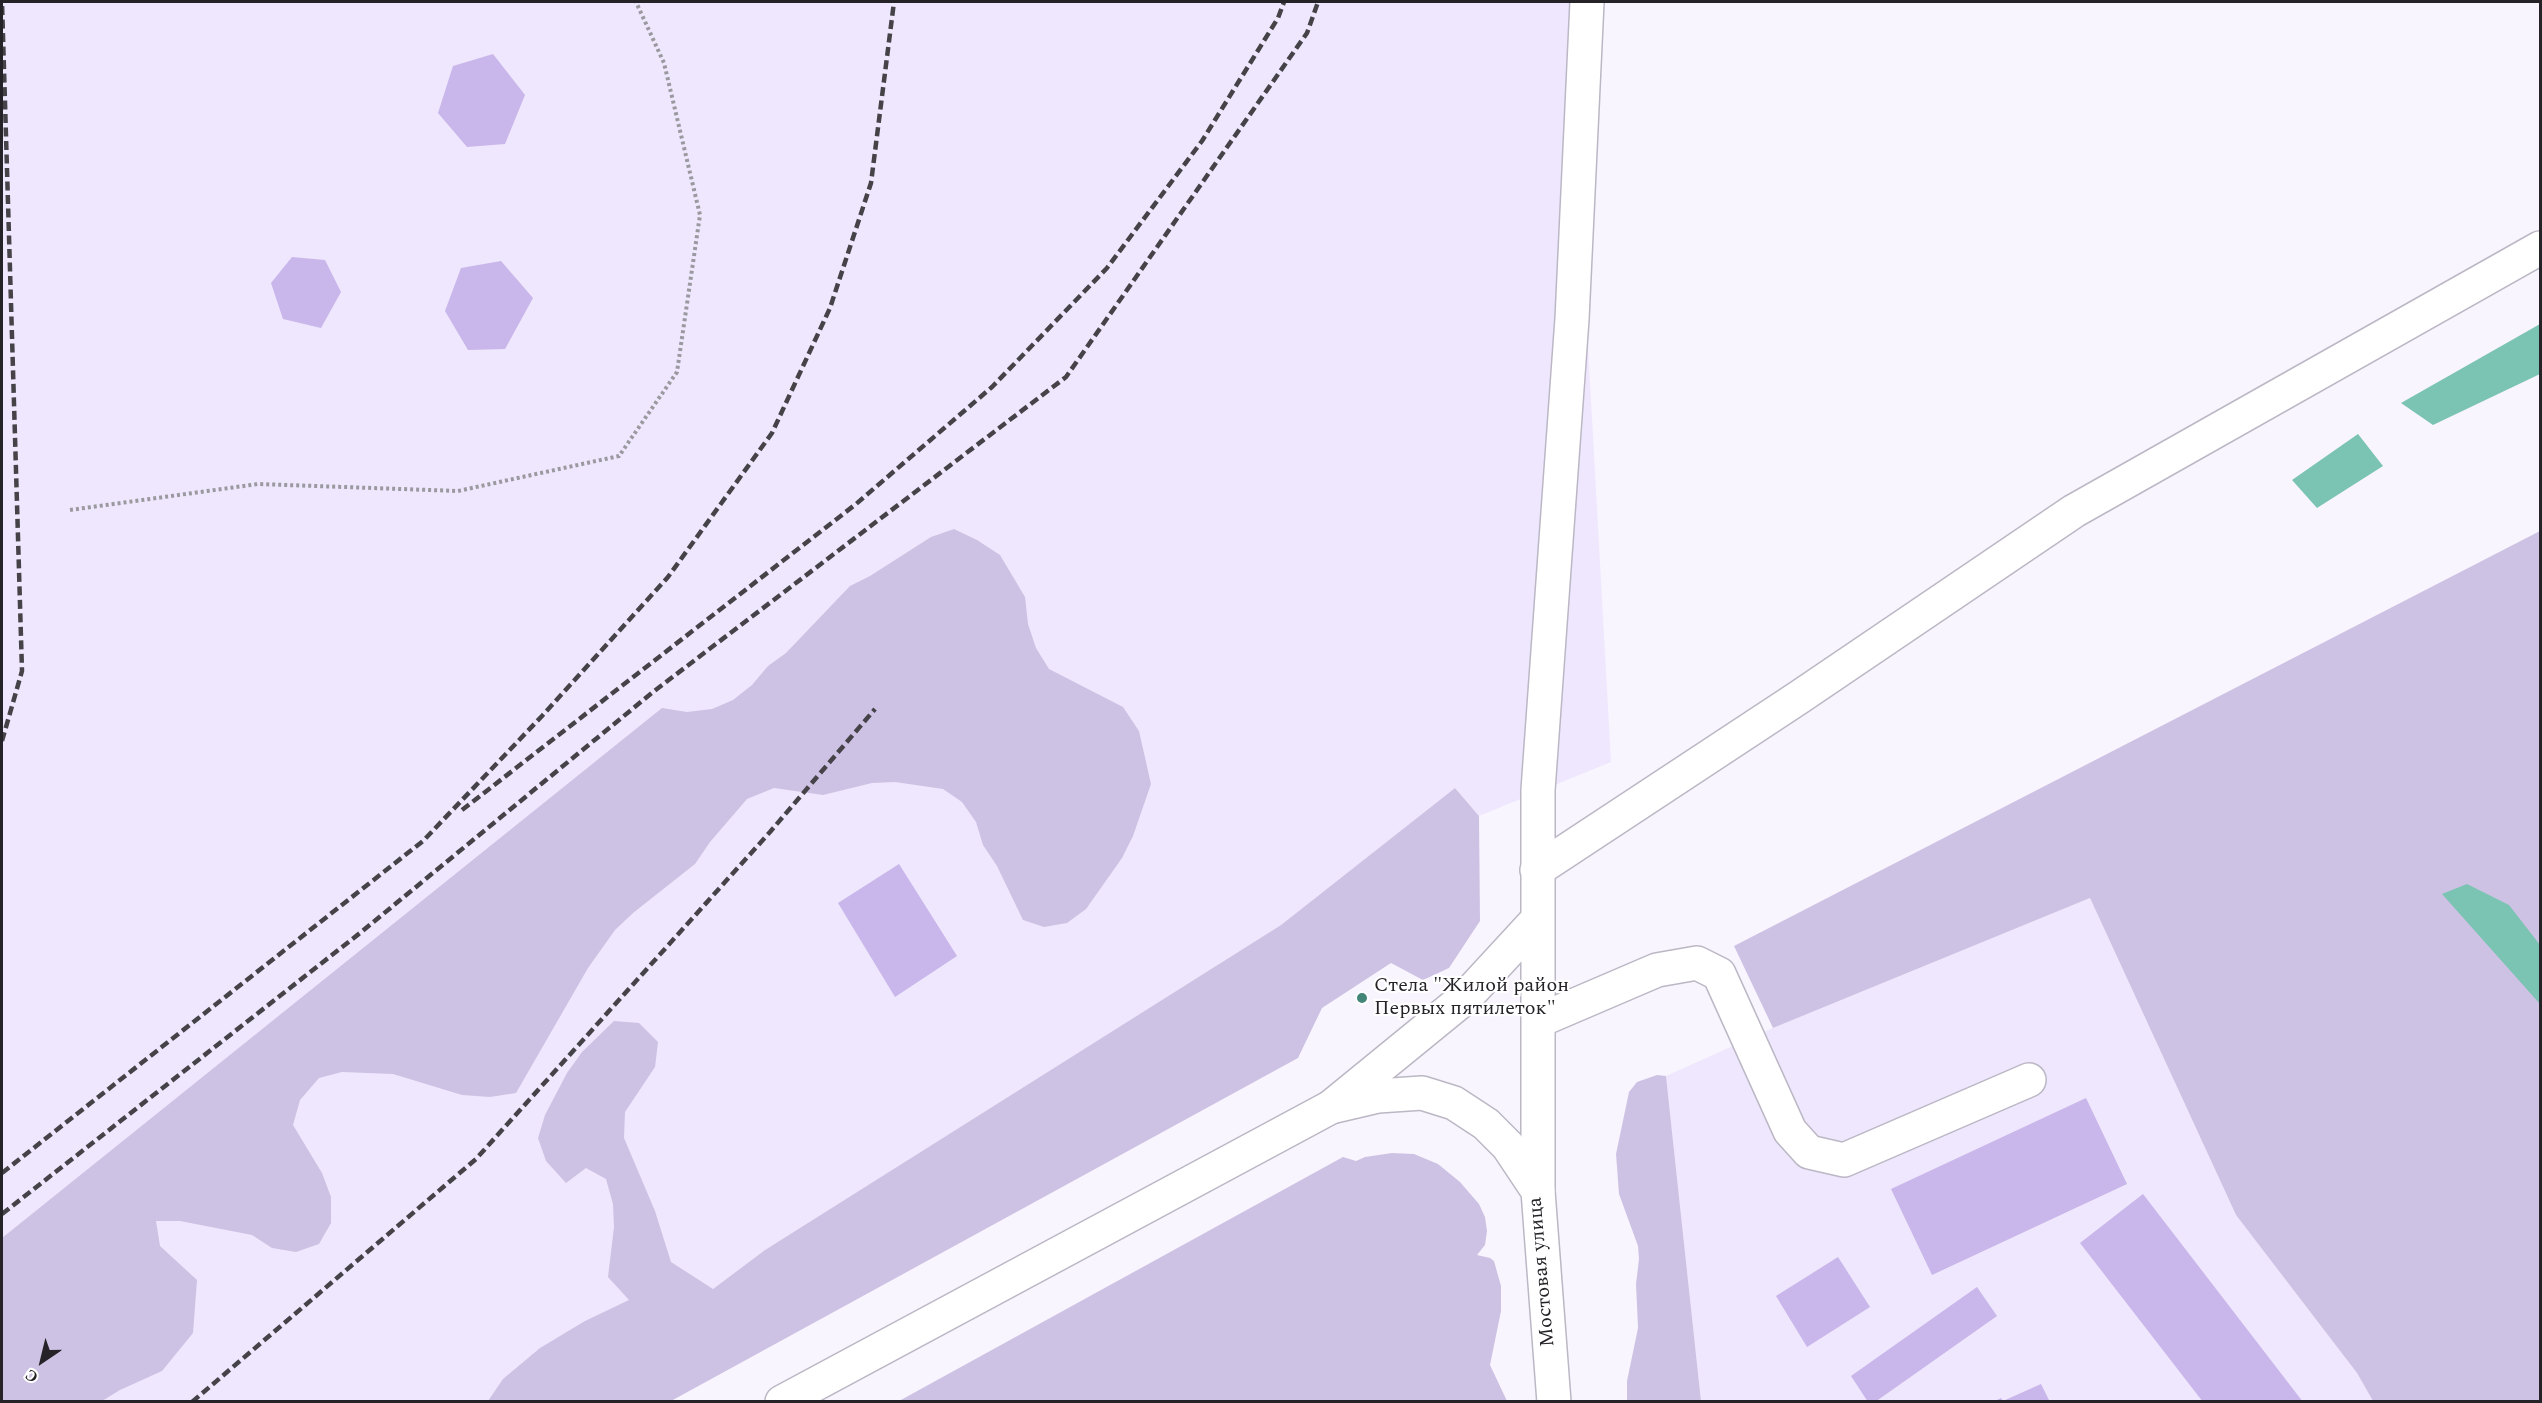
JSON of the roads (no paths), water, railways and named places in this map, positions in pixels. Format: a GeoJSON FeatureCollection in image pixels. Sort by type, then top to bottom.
{"type":"FeatureCollection","features":[{"type":"Feature","properties":{"kind":"street"},"geometry":{"type":"LineString","coordinates":[[1538,1191],[1538,790],[1572,319],[1587,2]]}},
{"type":"Feature","properties":{"kind":"street"},"geometry":{"type":"LineString","coordinates":[[1537,870],[1808,692],[2074,511],[2541,248]]}},
{"type":"Feature","properties":{"kind":"street"},"geometry":{"type":"LineString","coordinates":[[782,1401],[1331,1107],[1467,996],[1538,919]]}},
{"type":"Feature","properties":{"kind":"street"},"geometry":{"type":"LineString","coordinates":[[1538,1021],[1657,970],[1696,963],[1719,974],[1790,1131],[1809,1152],[1844,1160],[2029,1080]]}},
{"type":"Feature","properties":{"kind":"street","name":"Мостовая улица"},"geometry":{"type":"LineString","coordinates":[[1331,1107],[1378,1096],[1422,1094],[1454,1103],[1485,1124],[1508,1146],[1538,1191],[1554,1401]]}},
{"type":"Feature","properties":{"kind":"railway"},"geometry":{"type":"LineString","coordinates":[[2,2],[22,671],[2,741]]}},
{"type":"Feature","properties":{"kind":"railway"},"geometry":{"type":"LineString","coordinates":[[2,1173],[423,841],[542,716],[668,577],[772,433],[830,308],[871,183],[894,2]]}},
{"type":"Feature","properties":{"kind":"railway"},"geometry":{"type":"LineString","coordinates":[[462,810],[856,504],[992,387],[1107,268],[1202,141],[1278,18],[1284,2]]}},
{"type":"Feature","properties":{"kind":"railway"},"geometry":{"type":"LineString","coordinates":[[2,1214],[360,933],[653,692],[1066,377],[1307,33],[1318,2]]}},
{"type":"Feature","properties":{"kind":"railway"},"geometry":{"type":"LineString","coordinates":[[192,1402],[476,1159],[770,832],[875,709]]}},
{"type":"Feature","properties":{"kind":"place","name":"Стела \"Жилой район Первых пятилеток\""},"geometry":{"type":"Point","coordinates":[1362,998]}}]}
